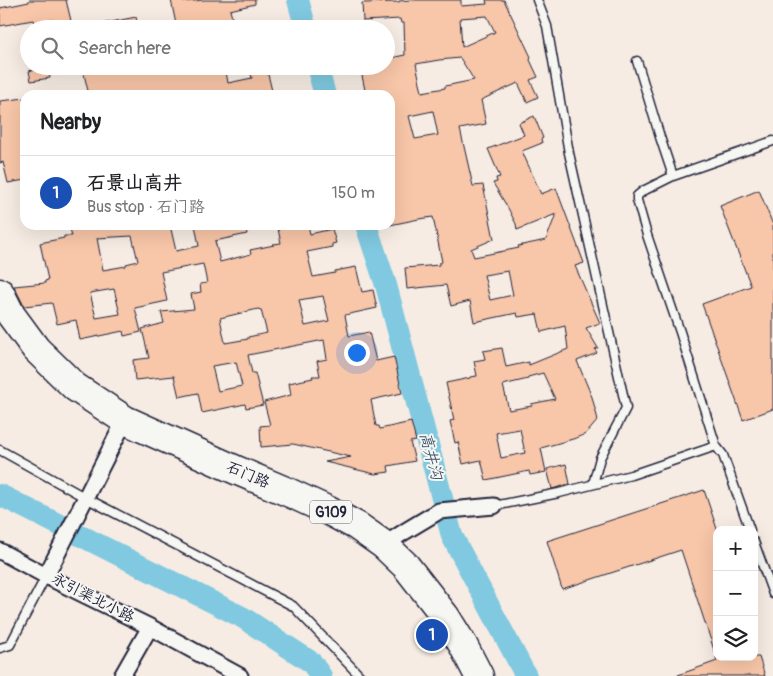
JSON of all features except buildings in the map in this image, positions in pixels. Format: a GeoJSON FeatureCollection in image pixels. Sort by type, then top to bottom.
{"type":"FeatureCollection","features":[{"type":"Feature","properties":{"kind":"highway","name":"石门路"},"geometry":{"type":"LineString","coordinates":[[0,293],[11,315],[36,349],[75,387],[123,425]]}},
{"type":"Feature","properties":{"kind":"highway","name":"石门路"},"geometry":{"type":"LineString","coordinates":[[0,318],[30,360],[64,394],[123,425],[174,455],[305,510],[362,542],[380,549],[406,566],[445,616],[479,676]]}},
{"type":"Feature","properties":{"kind":"highway","name":"石门路"},"geometry":{"type":"LineString","coordinates":[[380,549],[441,631],[454,652],[465,676]]}},
{"type":"Feature","properties":{"kind":"street","name":"永引渠北小路"},"geometry":{"type":"LineString","coordinates":[[123,425],[49,570],[240,676]]}},
{"type":"Feature","properties":{"kind":"street"},"geometry":{"type":"LineString","coordinates":[[380,549],[416,524],[439,511],[494,506]]}},
{"type":"Feature","properties":{"kind":"street"},"geometry":{"type":"LineString","coordinates":[[0,551],[49,570]]}},
{"type":"Feature","properties":{"kind":"street"},"geometry":{"type":"LineString","coordinates":[[122,676],[150,627]]}},
{"type":"Feature","properties":{"kind":"lane"},"geometry":{"type":"LineString","coordinates":[[537,0],[547,26],[568,153],[626,408],[600,458],[593,484]]}},
{"type":"Feature","properties":{"kind":"lane"},"geometry":{"type":"LineString","coordinates":[[637,61],[673,176]]}},
{"type":"Feature","properties":{"kind":"lane"},"geometry":{"type":"LineString","coordinates":[[749,526],[723,455],[716,446],[647,235],[637,196],[643,190],[673,176],[773,141]]}},
{"type":"Feature","properties":{"kind":"lane"},"geometry":{"type":"LineString","coordinates":[[494,506],[559,493],[631,475],[716,446]]}},
{"type":"Feature","properties":{"kind":"lane"},"geometry":{"type":"LineString","coordinates":[[0,450],[86,498],[293,606],[360,676]]}},
{"type":"Feature","properties":{"kind":"lane"},"geometry":{"type":"LineString","coordinates":[[758,553],[773,594]]}},
{"type":"Feature","properties":{"kind":"lane"},"geometry":{"type":"LineString","coordinates":[[0,648],[10,645],[49,570]]}},
{"type":"Feature","properties":{"kind":"waterway","name":"高井沟"},"geometry":{"type":"LineString","coordinates":[[298,0],[304,20]]}},
{"type":"Feature","properties":{"kind":"waterway","name":"高井沟"},"geometry":{"type":"LineString","coordinates":[[319,75],[324,90]]}},
{"type":"Feature","properties":{"kind":"waterway","name":"高井沟"},"geometry":{"type":"LineString","coordinates":[[368,230],[386,285],[452,536],[526,676]]}},
{"type":"Feature","properties":{"kind":"waterway"},"geometry":{"type":"LineString","coordinates":[[0,495],[242,617],[311,662],[321,676]]}},
{"type":"Feature","properties":{"kind":"place","name":"石景山高井"},"geometry":{"type":"Point","coordinates":[432,635]}}]}
